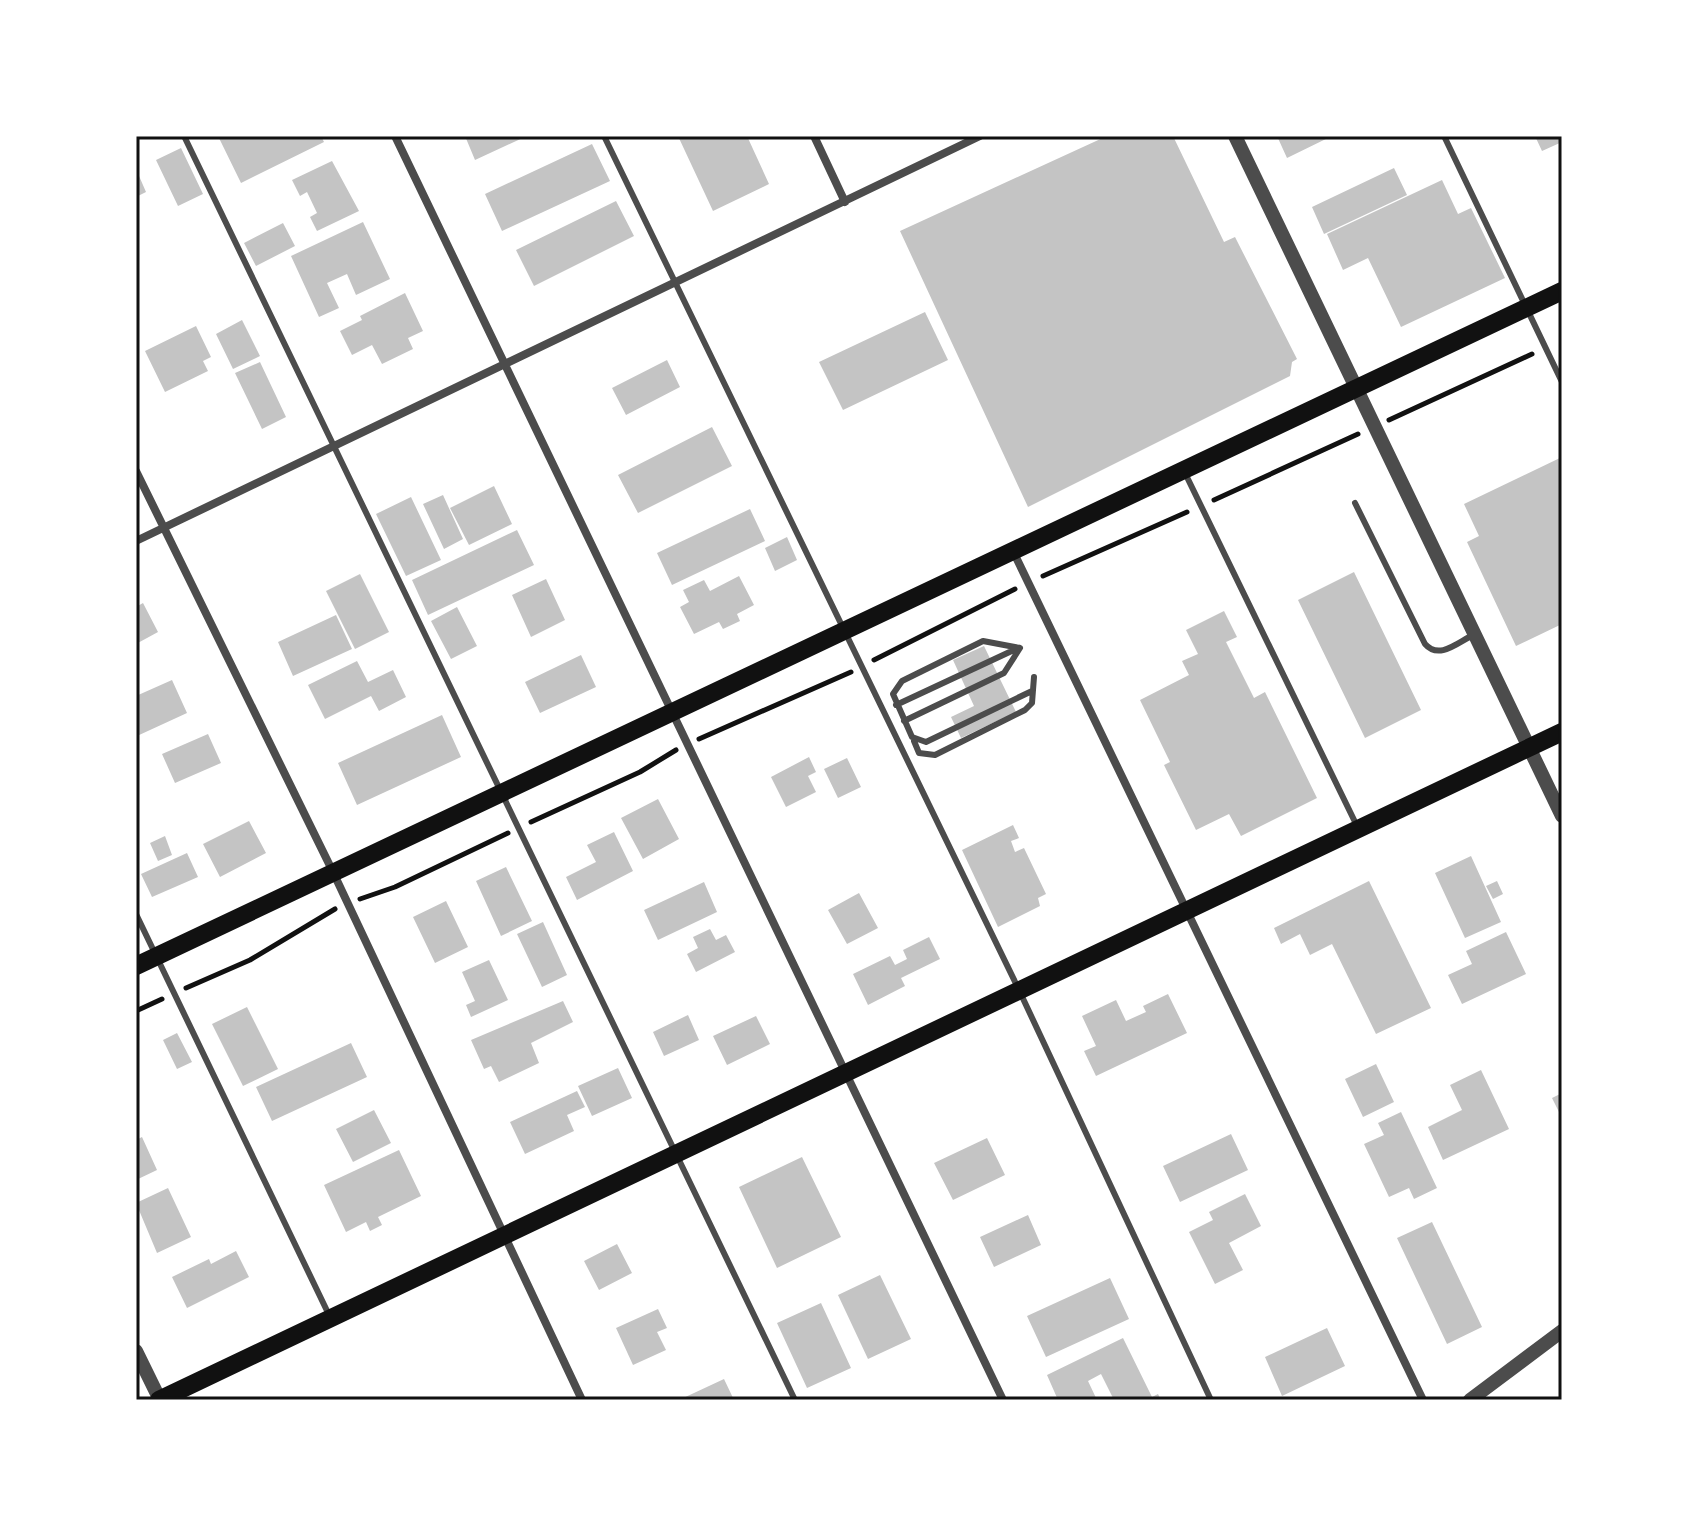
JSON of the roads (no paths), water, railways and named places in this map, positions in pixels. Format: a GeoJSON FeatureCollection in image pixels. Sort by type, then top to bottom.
{"type":"FeatureCollection","features":[{"type":"Feature","properties":{"kind":"main road"},"geometry":{"type":"LineString","coordinates":[[136,966],[1562,291]]}},
{"type":"Feature","properties":{"kind":"main road"},"geometry":{"type":"LineString","coordinates":[[159,1400],[1562,732]]}},
{"type":"Feature","properties":{"kind":"street"},"geometry":{"type":"LineString","coordinates":[[395,136],[1003,1400]]}},
{"type":"Feature","properties":{"kind":"street"},"geometry":{"type":"LineString","coordinates":[[814,136],[845,202]]}},
{"type":"Feature","properties":{"kind":"street"},"geometry":{"type":"LineString","coordinates":[[136,541],[980,136]]}},
{"type":"Feature","properties":{"kind":"street"},"geometry":{"type":"LineString","coordinates":[[1235,136],[1562,816]]}},
{"type":"Feature","properties":{"kind":"street"},"geometry":{"type":"LineString","coordinates":[[136,471],[333,872],[582,1400]]}},
{"type":"Feature","properties":{"kind":"street"},"geometry":{"type":"LineString","coordinates":[[1013,550],[1423,1400]]}},
{"type":"Feature","properties":{"kind":"street"},"geometry":{"type":"LineString","coordinates":[[1470,1400],[1562,1331]]}},
{"type":"Feature","properties":{"kind":"street"},"geometry":{"type":"LineString","coordinates":[[136,1351],[159,1400]]}},
{"type":"Feature","properties":{"kind":"lane"},"geometry":{"type":"LineString","coordinates":[[184,136],[499,794],[795,1400]]}},
{"type":"Feature","properties":{"kind":"lane"},"geometry":{"type":"LineString","coordinates":[[604,136],[1019,990],[1211,1400]]}},
{"type":"Feature","properties":{"kind":"lane"},"geometry":{"type":"LineString","coordinates":[[1444,136],[1562,382]]}},
{"type":"Feature","properties":{"kind":"lane"},"geometry":{"type":"LineString","coordinates":[[1183,469],[1358,829]]}},
{"type":"Feature","properties":{"kind":"lane"},"geometry":{"type":"LineString","coordinates":[[1355,503],[1429,649],[1442,652],[1475,634]]}},
{"type":"Feature","properties":{"kind":"lane"},"geometry":{"type":"LineString","coordinates":[[1020,648],[983,641],[902,681],[893,694],[919,753],[935,755],[1025,710],[1032,703],[1034,677]]}},
{"type":"Feature","properties":{"kind":"lane"},"geometry":{"type":"LineString","coordinates":[[896,705],[1020,648]]}},
{"type":"Feature","properties":{"kind":"lane"},"geometry":{"type":"LineString","coordinates":[[904,721],[1004,673],[1020,648]]}},
{"type":"Feature","properties":{"kind":"lane"},"geometry":{"type":"LineString","coordinates":[[912,737],[918,742],[935,739],[1032,691]]}},
{"type":"Feature","properties":{"kind":"lane"},"geometry":{"type":"LineString","coordinates":[[136,914],[330,1317]]}}]}
